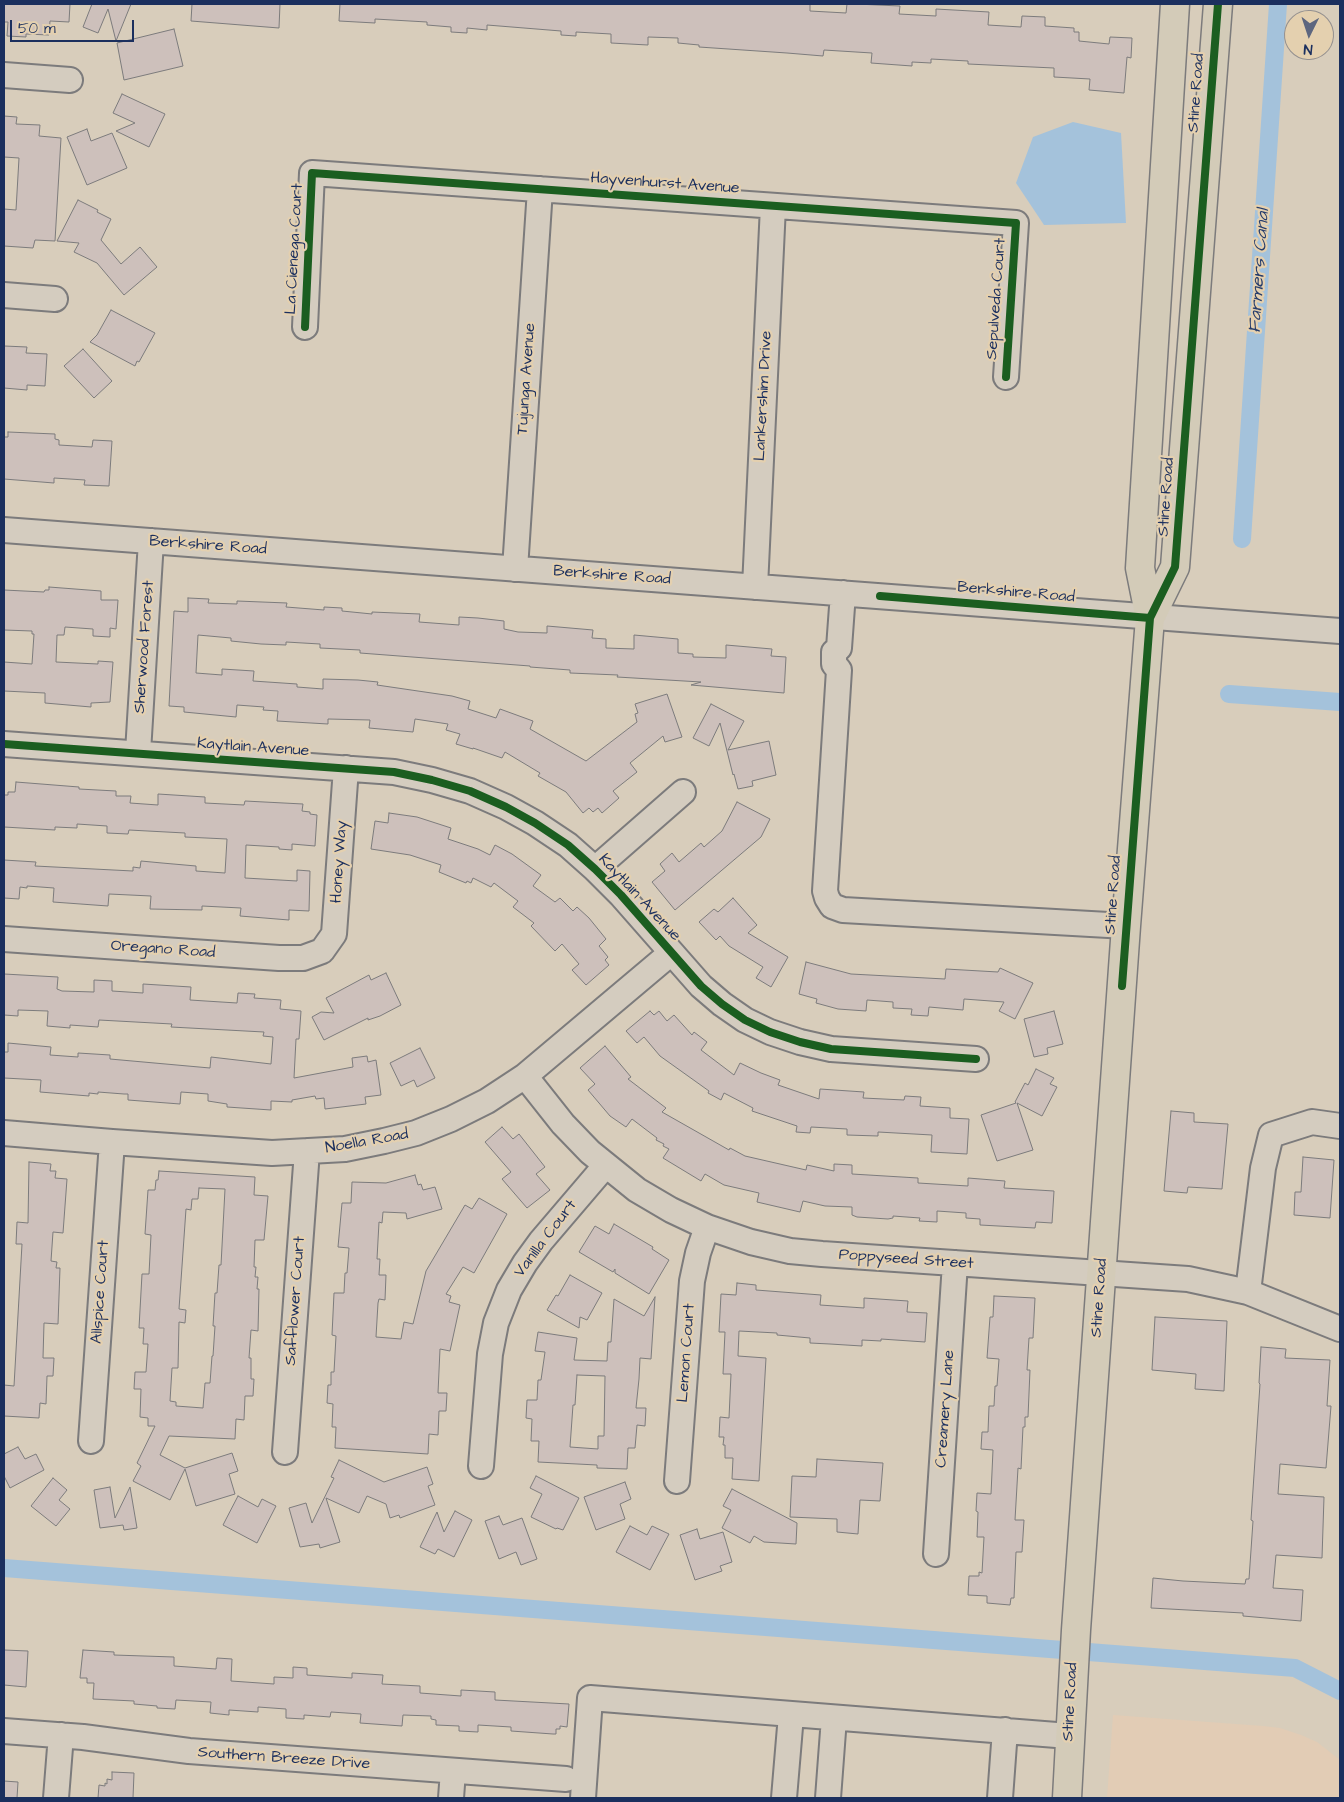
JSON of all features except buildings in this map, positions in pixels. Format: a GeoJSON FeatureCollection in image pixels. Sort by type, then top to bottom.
{"type":"FeatureCollection","features":[{"type":"Feature","properties":{"kind":"main road","name":"Stine Road"},"geometry":{"type":"LineString","coordinates":[[1066,1798],[1076,1630],[1126,926],[1150,618],[1140,568],[1175,4]]}},
{"type":"Feature","properties":{"kind":"main road","name":"Stine Road"},"geometry":{"type":"LineString","coordinates":[[1150,618],[1176,567],[1218,4]]}},
{"type":"Feature","properties":{"kind":"street"},"geometry":{"type":"LineString","coordinates":[[4,76],[70,80]]}},
{"type":"Feature","properties":{"kind":"street","name":"Hayvenhurst Avenue"},"geometry":{"type":"LineString","coordinates":[[312,173],[1016,223]]}},
{"type":"Feature","properties":{"kind":"street","name":"La Cienega Court"},"geometry":{"type":"LineString","coordinates":[[305,327],[312,173]]}},
{"type":"Feature","properties":{"kind":"street","name":"Tujunga Avenue"},"geometry":{"type":"LineString","coordinates":[[515,569],[540,189]]}},
{"type":"Feature","properties":{"kind":"street","name":"Lankershim Drive"},"geometry":{"type":"LineString","coordinates":[[755,587],[772,206]]}},
{"type":"Feature","properties":{"kind":"street","name":"Sepulveda Court"},"geometry":{"type":"LineString","coordinates":[[1006,377],[1016,223]]}},
{"type":"Feature","properties":{"kind":"street"},"geometry":{"type":"LineString","coordinates":[[4,295],[54,299]]}},
{"type":"Feature","properties":{"kind":"street","name":"Berkshire Road"},"geometry":{"type":"LineString","coordinates":[[4,530],[1340,631]]}},
{"type":"Feature","properties":{"kind":"street","name":"Sherwood Forest"},"geometry":{"type":"LineString","coordinates":[[138,752],[151,541]]}},
{"type":"Feature","properties":{"kind":"street"},"geometry":{"type":"LineString","coordinates":[[843,593],[824,891],[832,906],[843,910],[1126,926]]}},
{"type":"Feature","properties":{"kind":"street","name":"Kaytlain Avenue"},"geometry":{"type":"LineString","coordinates":[[4,744],[138,752],[394,772],[470,791],[506,807],[535,823],[568,845],[595,868],[621,895],[701,986],[722,1004],[746,1020],[770,1032],[800,1042],[831,1048],[976,1059]]}},
{"type":"Feature","properties":{"kind":"street","name":"Honey Way"},"geometry":{"type":"LineString","coordinates":[[322,951],[334,934],[346,768]]}},
{"type":"Feature","properties":{"kind":"street"},"geometry":{"type":"LineString","coordinates":[[595,868],[683,792]]}},
{"type":"Feature","properties":{"kind":"street","name":"Oregano Road"},"geometry":{"type":"LineString","coordinates":[[4,939],[279,958],[303,958],[322,951]]}},
{"type":"Feature","properties":{"kind":"street","name":"Noella Road"},"geometry":{"type":"LineString","coordinates":[[4,1132],[112,1142],[272,1153],[345,1149],[384,1141],[451,1119],[486,1101],[525,1076],[671,953]]}},
{"type":"Feature","properties":{"kind":"street","name":"Poppyseed Street"},"geometry":{"type":"LineString","coordinates":[[525,1076],[562,1124],[605,1166],[637,1190],[671,1210],[706,1227],[751,1242],[790,1250],[955,1264],[1188,1279],[1248,1292],[1340,1329]]}},
{"type":"Feature","properties":{"kind":"street"},"geometry":{"type":"LineString","coordinates":[[1248,1292],[1263,1168],[1271,1135],[1312,1122],[1340,1126]]}},
{"type":"Feature","properties":{"kind":"street","name":"Allspice Court"},"geometry":{"type":"LineString","coordinates":[[91,1441],[112,1142]]}},
{"type":"Feature","properties":{"kind":"street","name":"Safflower Court"},"geometry":{"type":"LineString","coordinates":[[285,1452],[307,1151]]}},
{"type":"Feature","properties":{"kind":"street","name":"Vanilla Court"},"geometry":{"type":"LineString","coordinates":[[481,1466],[490,1354],[496,1324],[509,1290],[524,1263],[541,1240],[605,1166]]}},
{"type":"Feature","properties":{"kind":"street","name":"Lemon Court"},"geometry":{"type":"LineString","coordinates":[[677,1481],[692,1281],[706,1227]]}},
{"type":"Feature","properties":{"kind":"street","name":"Creamery Lane"},"geometry":{"type":"LineString","coordinates":[[936,1554],[955,1264]]}},
{"type":"Feature","properties":{"kind":"street"},"geometry":{"type":"LineString","coordinates":[[584,1798],[590,1698],[791,1715],[1069,1734]]}},
{"type":"Feature","properties":{"kind":"street"},"geometry":{"type":"LineString","coordinates":[[784,1798],[791,1715]]}},
{"type":"Feature","properties":{"kind":"street"},"geometry":{"type":"LineString","coordinates":[[828,1798],[834,1718]]}},
{"type":"Feature","properties":{"kind":"street"},"geometry":{"type":"LineString","coordinates":[[1000,1798],[1005,1730]]}},
{"type":"Feature","properties":{"kind":"street","name":"Southern Breeze Drive"},"geometry":{"type":"LineString","coordinates":[[4,1731],[61,1735],[189,1751],[566,1779]]}},
{"type":"Feature","properties":{"kind":"street"},"geometry":{"type":"LineString","coordinates":[[56,1798],[61,1735]]}},
{"type":"Feature","properties":{"kind":"street"},"geometry":{"type":"LineString","coordinates":[[451,1798],[453,1771]]}},
{"type":"Feature","properties":{"kind":"shaded area"},"geometry":{"type":"Polygon","coordinates":[[[1113,1715],[1263,1726],[1280,1728],[1301,1735],[1317,1742],[1340,1760],[1340,1798],[1107,1798],[1113,1715]]]}},
{"type":"Feature","properties":{"kind":"water"},"geometry":{"type":"Polygon","coordinates":[[[1073,122],[1121,133],[1126,223],[1044,225],[1016,183],[1033,137],[1073,122]]]}},
{"type":"Feature","properties":{"kind":"waterway","name":"Farmers Canal"},"geometry":{"type":"LineString","coordinates":[[1242,539],[1278,4]]}},
{"type":"Feature","properties":{"kind":"waterway","name":"Farmers Canal"},"geometry":{"type":"LineString","coordinates":[[1229,694],[1340,702]]}},
{"type":"Feature","properties":{"kind":"waterway"},"geometry":{"type":"LineString","coordinates":[[4,1568],[1295,1668],[1340,1691]]}},
{"type":"Feature","properties":{"kind":"cycle path"},"geometry":{"type":"LineString","coordinates":[[1122,986],[1150,618],[1175,567],[1218,4]]}},
{"type":"Feature","properties":{"kind":"cycle path"},"geometry":{"type":"LineString","coordinates":[[305,327],[312,173],[1016,223],[1006,377]]}},
{"type":"Feature","properties":{"kind":"cycle path"},"geometry":{"type":"LineString","coordinates":[[880,596],[1150,618]]}},
{"type":"Feature","properties":{"kind":"cycle path"},"geometry":{"type":"LineString","coordinates":[[4,744],[394,772],[470,791],[506,807],[535,823],[568,845],[621,895],[701,986],[745,1020],[770,1032],[800,1042],[831,1049],[976,1059]]}}]}
